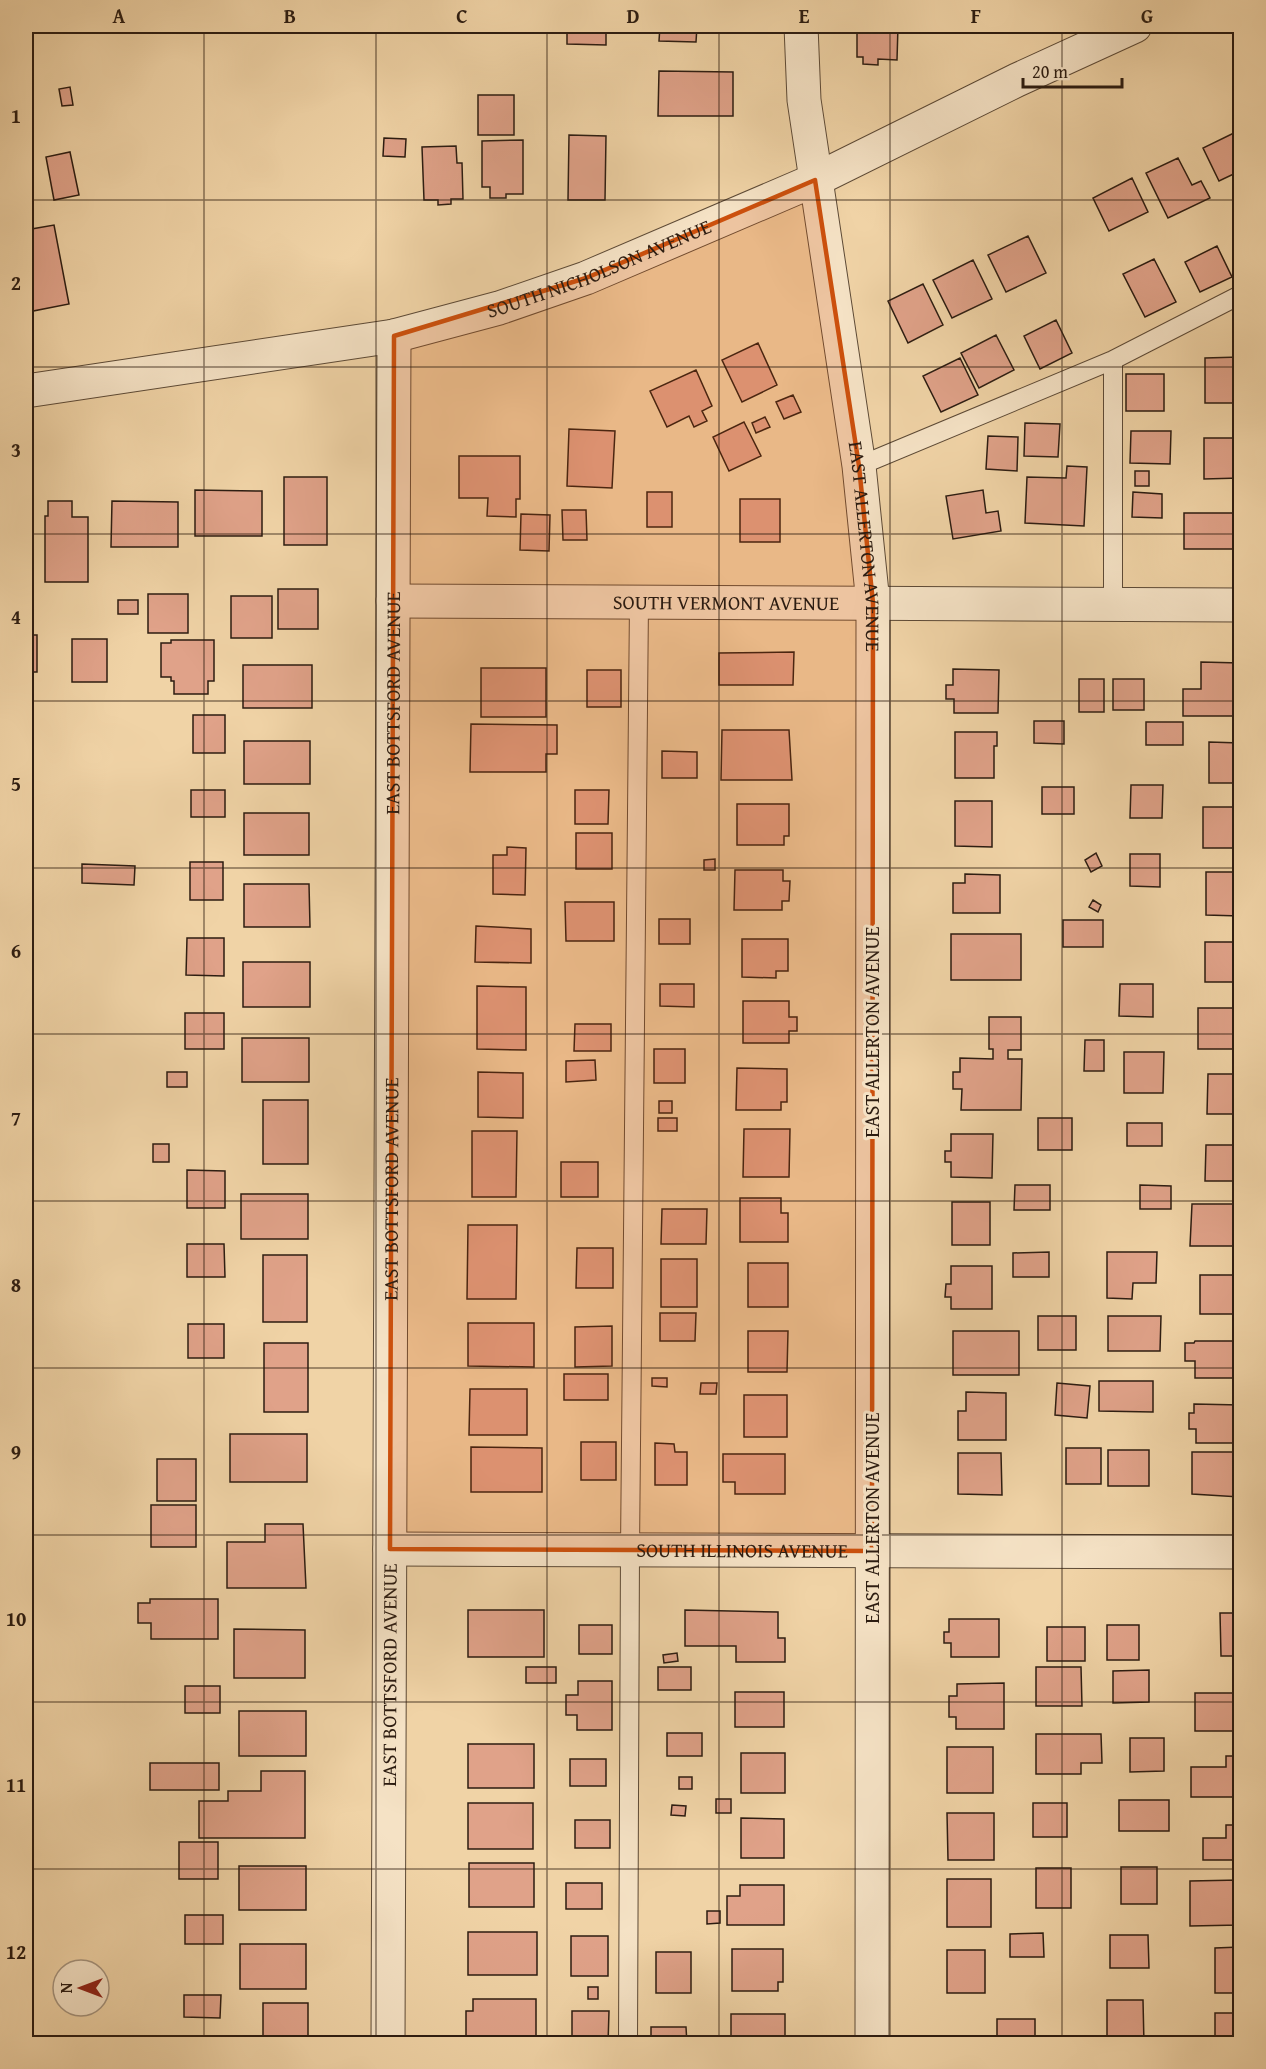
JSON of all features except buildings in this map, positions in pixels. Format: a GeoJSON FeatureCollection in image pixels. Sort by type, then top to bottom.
{"type":"FeatureCollection","features":[{"type":"Feature","properties":{"kind":"street","name":"EAST ALLERTON AVENUE"},"geometry":{"type":"LineString","coordinates":[[801,26],[804,100],[859,466],[873,603],[872,2043]]}},
{"type":"Feature","properties":{"kind":"street","name":"SOUTH NICHOLSON AVENUE"},"geometry":{"type":"LineString","coordinates":[[26,391],[394,336],[499,308],[586,278],[815,180],[1017,80],[1135,26]]}},
{"type":"Feature","properties":{"kind":"street","name":"EAST BOTTSFORD AVENUE"},"geometry":{"type":"LineString","coordinates":[[388,2043],[394,336]]}},
{"type":"Feature","properties":{"kind":"street","name":"SOUTH VERMONT AVENUE"},"geometry":{"type":"LineString","coordinates":[[393,602],[1240,605]]}},
{"type":"Feature","properties":{"kind":"street","name":"SOUTH ILLINOIS AVENUE"},"geometry":{"type":"LineString","coordinates":[[390,1549],[1240,1552]]}},
{"type":"Feature","properties":{"kind":"lane"},"geometry":{"type":"LineString","coordinates":[[859,466],[1113,360],[1240,295]]}},
{"type":"Feature","properties":{"kind":"lane"},"geometry":{"type":"LineString","coordinates":[[1113,360],[1113,604]]}},
{"type":"Feature","properties":{"kind":"lane"},"geometry":{"type":"LineString","coordinates":[[628,2043],[639,602]]}},
{"type":"Feature","properties":{"kind":"highlighted area"},"geometry":{"type":"Polygon","coordinates":[[[815,180],[859,466],[873,603],[872,1551],[390,1549],[394,336],[586,278],[815,180]]]}}]}
